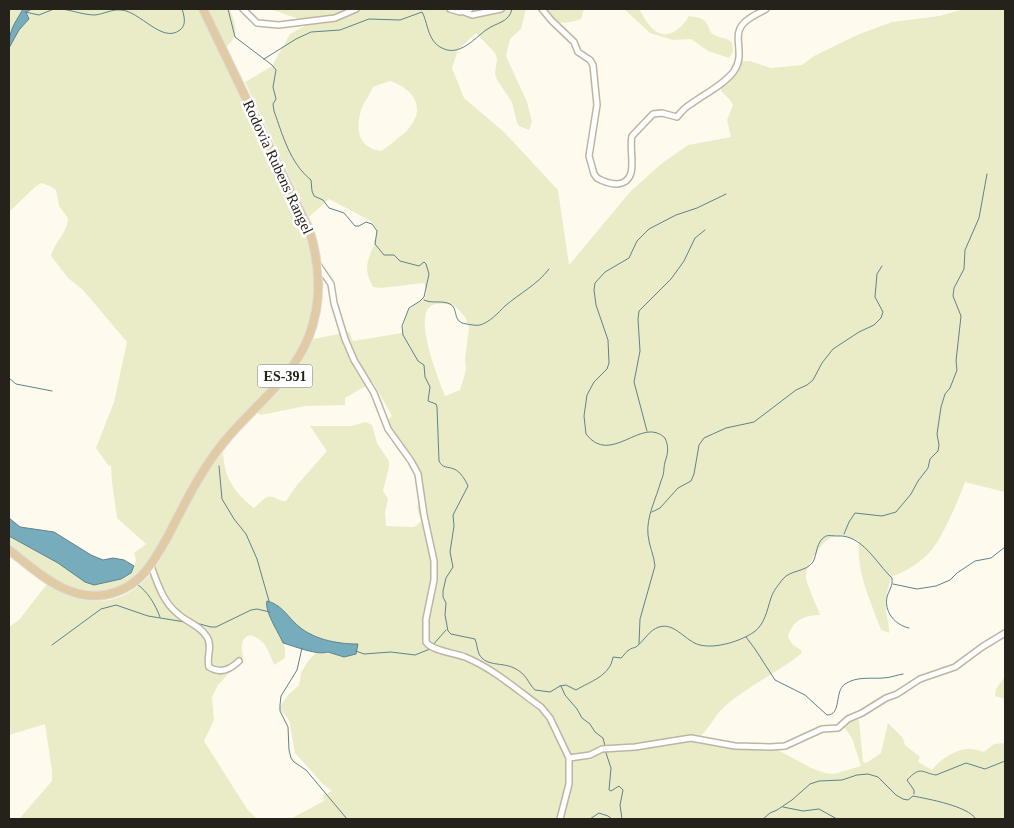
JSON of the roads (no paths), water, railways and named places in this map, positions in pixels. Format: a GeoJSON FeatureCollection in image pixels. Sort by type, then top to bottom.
{"type":"FeatureCollection","features":[{"type":"Feature","properties":{"kind":"main road","name":"Rodovia Rubens Rangel"},"geometry":{"type":"LineString","coordinates":[[9,550],[54,584],[66,590],[84,595],[109,594],[125,588],[138,580],[150,566],[209,461],[235,429],[282,380],[301,352],[309,336],[315,313],[318,279],[313,242],[304,215],[203,9]]}},
{"type":"Feature","properties":{"kind":"street"},"geometry":{"type":"LineString","coordinates":[[243,9],[252,20],[271,26],[326,20],[356,9]]}},
{"type":"Feature","properties":{"kind":"street"},"geometry":{"type":"LineString","coordinates":[[450,9],[472,15],[501,9]]}},
{"type":"Feature","properties":{"kind":"street"},"geometry":{"type":"LineString","coordinates":[[464,12],[470,9]]}},
{"type":"Feature","properties":{"kind":"street"},"geometry":{"type":"LineString","coordinates":[[542,9],[573,40],[578,52],[593,64],[597,105],[590,160],[597,178],[610,184],[622,183],[628,179],[632,170],[632,136],[650,116],[656,113],[677,117],[690,104],[713,89],[733,72],[740,53],[737,34],[741,25],[746,20],[766,9]]}},
{"type":"Feature","properties":{"kind":"street"},"geometry":{"type":"LineString","coordinates":[[317,265],[331,284],[334,303],[345,339],[354,360],[374,393],[388,429],[418,474],[424,515],[434,561],[434,580],[426,619],[426,642],[433,648],[450,652],[484,666],[541,707],[550,718],[569,758],[569,784],[560,819]]}},
{"type":"Feature","properties":{"kind":"street"},"geometry":{"type":"LineString","coordinates":[[150,566],[169,605],[176,613],[191,622],[208,638],[210,643],[209,667],[220,671],[234,667],[239,661]]}},
{"type":"Feature","properties":{"kind":"street"},"geometry":{"type":"LineString","coordinates":[[569,758],[590,755],[604,749],[635,747],[694,738],[735,746],[785,746],[818,731],[838,728],[852,717],[897,694],[920,679],[955,667],[1005,633]]}},
{"type":"Feature","properties":{"kind":"water"},"geometry":{"type":"Polygon","coordinates":[[[23,9],[32,9],[26,12],[29,19],[19,30],[9,48],[11,32],[23,9]]]}},
{"type":"Feature","properties":{"kind":"water"},"geometry":{"type":"Polygon","coordinates":[[[9,518],[20,527],[54,532],[91,555],[103,560],[113,558],[124,560],[134,566],[131,573],[121,579],[94,585],[85,582],[58,563],[9,536],[9,518]]]}},
{"type":"Feature","properties":{"kind":"water"},"geometry":{"type":"Polygon","coordinates":[[[267,601],[279,607],[301,628],[316,637],[333,642],[358,644],[356,654],[344,657],[328,652],[312,652],[283,643],[270,616],[267,601]]]}},
{"type":"Feature","properties":{"kind":"waterway"},"geometry":{"type":"LineString","coordinates":[[25,12],[39,15],[54,9]]}},
{"type":"Feature","properties":{"kind":"waterway"},"geometry":{"type":"LineString","coordinates":[[61,9],[95,15],[121,10],[166,33],[173,33],[182,28],[184,25],[182,9]]}},
{"type":"Feature","properties":{"kind":"waterway"},"geometry":{"type":"LineString","coordinates":[[228,9],[235,37],[276,70],[273,87],[276,99],[273,104],[274,111],[292,157],[311,180],[314,196],[323,200],[329,208],[344,213],[355,226],[366,222],[372,224],[377,231],[375,244],[384,255],[394,255],[400,261],[419,266],[424,262],[426,264],[429,274],[424,297],[409,308],[402,326],[403,335],[418,361],[424,365],[425,377],[430,387],[428,401],[436,404],[437,407],[439,461],[444,466],[458,472],[468,486],[453,515],[454,526],[450,552],[453,567],[446,578],[443,591],[448,631],[451,634],[475,639],[482,658],[490,663],[509,666],[518,670],[535,690],[550,692],[560,686]]}},
{"type":"Feature","properties":{"kind":"waterway"},"geometry":{"type":"LineString","coordinates":[[264,59],[311,32],[340,30],[369,19],[400,20],[422,12],[433,41],[437,45],[448,50],[460,49],[486,30],[505,20],[512,9]]}},
{"type":"Feature","properties":{"kind":"waterway"},"geometry":{"type":"LineString","coordinates":[[844,534],[855,513],[882,516],[896,512],[911,494],[928,468],[930,459],[938,451],[937,434],[941,407],[957,370],[956,361],[961,316],[953,296],[954,288],[964,269],[965,250],[979,218],[987,174]]}},
{"type":"Feature","properties":{"kind":"waterway"},"geometry":{"type":"LineString","coordinates":[[639,644],[640,619],[655,566],[649,539],[648,522],[663,475],[668,447],[665,438],[656,433],[646,432],[616,444],[606,445],[596,443],[586,434],[584,416],[587,395],[594,382],[607,369],[609,363],[608,340],[596,305],[595,283],[605,272],[629,258],[637,241],[649,229],[676,215],[697,208],[726,194]]}},
{"type":"Feature","properties":{"kind":"waterway"},"geometry":{"type":"LineString","coordinates":[[647,431],[634,382],[640,351],[639,311],[671,279],[684,261],[695,238],[705,230]]}},
{"type":"Feature","properties":{"kind":"waterway"},"geometry":{"type":"LineString","coordinates":[[652,512],[660,508],[678,488],[691,481],[699,445],[704,438],[726,428],[754,422],[796,390],[813,380],[822,363],[833,349],[859,332],[874,325],[881,318],[883,312],[875,297],[877,274],[882,266]]}},
{"type":"Feature","properties":{"kind":"waterway"},"geometry":{"type":"LineString","coordinates":[[424,300],[450,304],[454,308],[459,321],[480,325],[494,317],[505,306],[539,280],[549,269]]}},
{"type":"Feature","properties":{"kind":"waterway"},"geometry":{"type":"LineString","coordinates":[[9,378],[16,384],[52,391]]}},
{"type":"Feature","properties":{"kind":"waterway"},"geometry":{"type":"LineString","coordinates":[[219,466],[222,499],[246,534],[257,559],[269,601]]}},
{"type":"Feature","properties":{"kind":"waterway"},"geometry":{"type":"LineString","coordinates":[[560,686],[566,685],[576,690],[594,681],[608,669],[613,657],[621,658],[659,627],[670,627],[695,643],[706,646],[728,643],[749,635],[761,625],[772,595],[780,583],[786,576],[810,565],[813,562],[820,541],[827,536],[846,537],[861,544],[868,551],[892,578],[887,597],[889,613],[895,621],[909,628]]}},
{"type":"Feature","properties":{"kind":"waterway"},"geometry":{"type":"LineString","coordinates":[[893,584],[917,589],[936,586],[950,580],[975,561],[991,558],[1005,547]]}},
{"type":"Feature","properties":{"kind":"waterway"},"geometry":{"type":"LineString","coordinates":[[137,584],[151,599],[160,617]]}},
{"type":"Feature","properties":{"kind":"waterway"},"geometry":{"type":"LineString","coordinates":[[52,645],[101,609],[116,605],[148,616],[185,622]]}},
{"type":"Feature","properties":{"kind":"waterway"},"geometry":{"type":"LineString","coordinates":[[196,623],[216,627],[251,610],[257,609],[270,612]]}},
{"type":"Feature","properties":{"kind":"waterway"},"geometry":{"type":"LineString","coordinates":[[432,646],[446,630]]}},
{"type":"Feature","properties":{"kind":"waterway"},"geometry":{"type":"LineString","coordinates":[[746,637],[775,680],[805,695],[827,715],[835,711],[842,687],[850,681],[886,678],[903,674]]}},
{"type":"Feature","properties":{"kind":"waterway"},"geometry":{"type":"LineString","coordinates":[[302,648],[297,670],[281,696],[280,705],[280,711],[288,727],[291,758],[306,770],[347,819]]}},
{"type":"Feature","properties":{"kind":"waterway"},"geometry":{"type":"LineString","coordinates":[[356,651],[364,654],[391,652],[415,655],[430,649]]}},
{"type":"Feature","properties":{"kind":"waterway"},"geometry":{"type":"LineString","coordinates":[[561,686],[565,695],[582,718],[603,738],[605,746]]}},
{"type":"Feature","properties":{"kind":"waterway"},"geometry":{"type":"LineString","coordinates":[[605,750],[611,768],[609,790],[611,791],[619,786],[623,790],[620,805],[622,819]]}},
{"type":"Feature","properties":{"kind":"waterway"},"geometry":{"type":"LineString","coordinates":[[914,794],[914,790],[907,780],[919,771],[936,775],[966,763],[985,769],[1005,761]]}},
{"type":"Feature","properties":{"kind":"waterway"},"geometry":{"type":"LineString","coordinates":[[763,819],[792,800],[810,784],[868,774],[878,777],[896,795],[903,799],[908,800],[913,796],[947,804],[965,810],[976,819]]}},
{"type":"Feature","properties":{"kind":"waterway"},"geometry":{"type":"LineString","coordinates":[[783,807],[803,811],[819,809],[837,819]]}},
{"type":"Feature","properties":{"kind":"waterway"},"geometry":{"type":"LineString","coordinates":[[590,819],[599,813],[612,819]]}}]}
